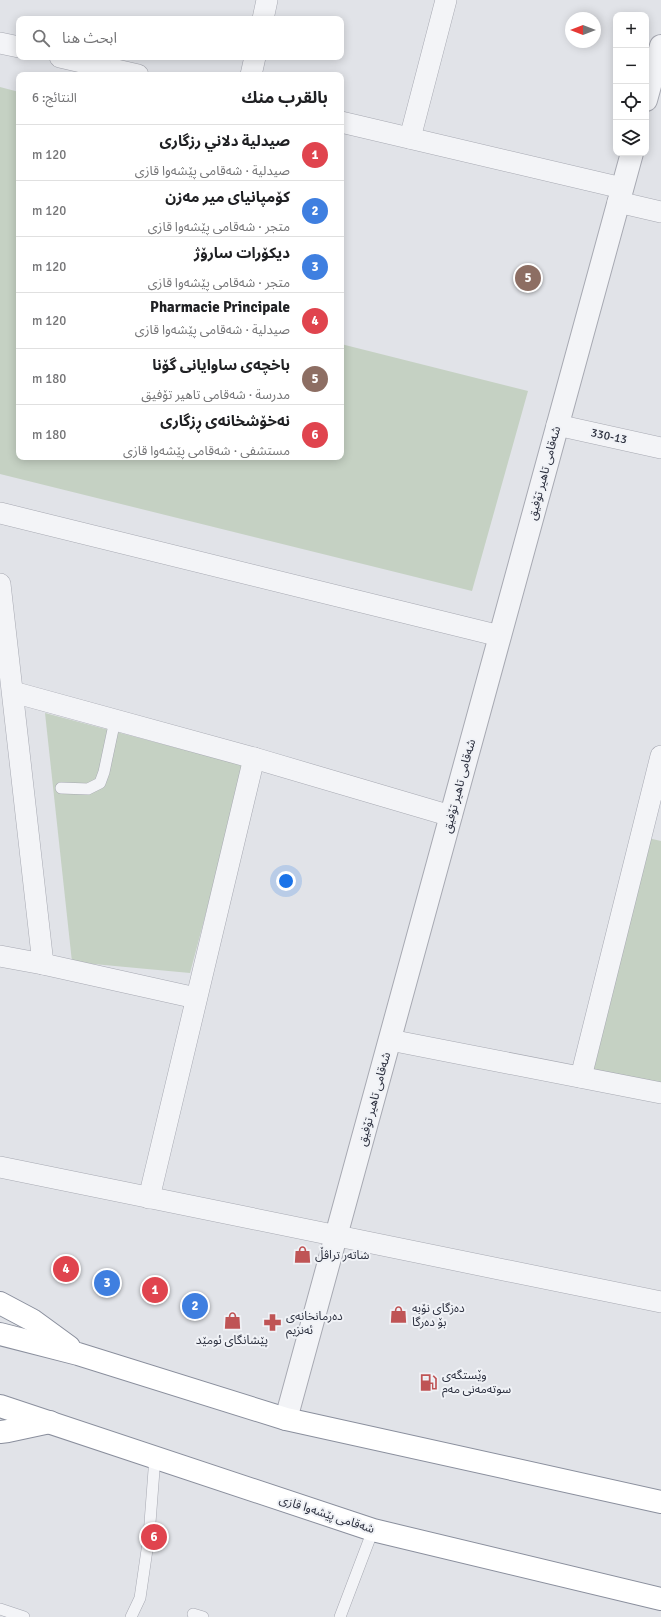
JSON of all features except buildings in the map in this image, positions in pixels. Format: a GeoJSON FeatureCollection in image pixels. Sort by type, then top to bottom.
{"type":"FeatureCollection","features":[{"type":"Feature","properties":{"kind":"highway"},"geometry":{"type":"LineString","coordinates":[[0,1303],[32,1320],[78,1354]]}},
{"type":"Feature","properties":{"kind":"highway"},"geometry":{"type":"LineString","coordinates":[[0,1334],[78,1354],[286,1419],[661,1502]]}},
{"type":"Feature","properties":{"kind":"highway","name":"شەقامی پێشەوا قازی"},"geometry":{"type":"LineString","coordinates":[[0,1406],[373,1530],[661,1598]]}},
{"type":"Feature","properties":{"kind":"highway"},"geometry":{"type":"LineString","coordinates":[[0,1432],[50,1422]]}},
{"type":"Feature","properties":{"kind":"street"},"geometry":{"type":"LineString","coordinates":[[264,16],[268,0]]}},
{"type":"Feature","properties":{"kind":"street"},"geometry":{"type":"LineString","coordinates":[[410,138],[446,0]]}},
{"type":"Feature","properties":{"kind":"street"},"geometry":{"type":"LineString","coordinates":[[0,43],[16,46]]}},
{"type":"Feature","properties":{"kind":"street"},"geometry":{"type":"LineString","coordinates":[[649,89],[661,46]]}},
{"type":"Feature","properties":{"kind":"street"},"geometry":{"type":"LineString","coordinates":[[73,60],[125,72]]}},
{"type":"Feature","properties":{"kind":"street"},"geometry":{"type":"LineString","coordinates":[[252,72],[254,60]]}},
{"type":"Feature","properties":{"kind":"street"},"geometry":{"type":"LineString","coordinates":[[344,123],[410,138],[620,195],[661,212]]}},
{"type":"Feature","properties":{"kind":"street","name":"شەقامی تاهیر تۆفیق"},"geometry":{"type":"LineString","coordinates":[[286,1419],[631,156]]}},
{"type":"Feature","properties":{"kind":"street","name":"330-13"},"geometry":{"type":"LineString","coordinates":[[557,425],[661,448]]}},
{"type":"Feature","properties":{"kind":"street"},"geometry":{"type":"LineString","coordinates":[[0,513],[500,636]]}},
{"type":"Feature","properties":{"kind":"street"},"geometry":{"type":"LineString","coordinates":[[0,584],[43,964]]}},
{"type":"Feature","properties":{"kind":"street"},"geometry":{"type":"LineString","coordinates":[[13,692],[254,758],[451,816]]}},
{"type":"Feature","properties":{"kind":"street"},"geometry":{"type":"LineString","coordinates":[[581,1077],[653,825],[661,756]]}},
{"type":"Feature","properties":{"kind":"street"},"geometry":{"type":"LineString","coordinates":[[149,1198],[254,758]]}},
{"type":"Feature","properties":{"kind":"street"},"geometry":{"type":"LineString","coordinates":[[0,956],[196,998]]}},
{"type":"Feature","properties":{"kind":"street"},"geometry":{"type":"LineString","coordinates":[[390,1040],[661,1093]]}},
{"type":"Feature","properties":{"kind":"street"},"geometry":{"type":"LineString","coordinates":[[0,1167],[661,1302]]}},
{"type":"Feature","properties":{"kind":"lane"},"geometry":{"type":"LineString","coordinates":[[61,788],[88,789],[100,783],[104,772],[114,720]]}},
{"type":"Feature","properties":{"kind":"lane"},"geometry":{"type":"LineString","coordinates":[[131,1617],[140,1598],[149,1536],[155,1457]]}},
{"type":"Feature","properties":{"kind":"lane"},"geometry":{"type":"LineString","coordinates":[[340,1617],[373,1530]]}},
{"type":"Feature","properties":{"kind":"lane"},"geometry":{"type":"LineString","coordinates":[[0,1610],[24,1617]]}},
{"type":"Feature","properties":{"kind":"green space"},"geometry":{"type":"Polygon","coordinates":[[[0,87],[16,91],[16,460],[344,460],[344,345],[528,391],[472,591],[0,474],[0,87]]]}},
{"type":"Feature","properties":{"kind":"green space"},"geometry":{"type":"Polygon","coordinates":[[[45,713],[245,766],[190,973],[72,962],[45,713]]]}},
{"type":"Feature","properties":{"kind":"green space"},"geometry":{"type":"Polygon","coordinates":[[[648,838],[661,841],[661,1087],[589,1071],[648,838]]]}},
{"type":"Feature","properties":{"kind":"place","name":"باخچەی ساوایانی گۆنا"},"geometry":{"type":"Point","coordinates":[528,278]}},
{"type":"Feature","properties":{"kind":"place","name":"شاتەر تراڤڵ"},"geometry":{"type":"Point","coordinates":[302,1255]}},
{"type":"Feature","properties":{"kind":"place","name":"Pharmacie Principale"},"geometry":{"type":"Point","coordinates":[66,1269]}},
{"type":"Feature","properties":{"kind":"place","name":"دیکۆرات سارۆژ"},"geometry":{"type":"Point","coordinates":[107,1283]}},
{"type":"Feature","properties":{"kind":"place","name":"صيدلية دلاني رزگاری"},"geometry":{"type":"Point","coordinates":[155,1290]}},
{"type":"Feature","properties":{"kind":"place","name":"کۆمپانیای میر مەزن"},"geometry":{"type":"Point","coordinates":[195,1306]}},
{"type":"Feature","properties":{"kind":"place","name":"دەزگای نۆبە بۆ دەرگا"},"geometry":{"type":"Point","coordinates":[399,1315]}},
{"type":"Feature","properties":{"kind":"place","name":"پێشانگای ئومێد"},"geometry":{"type":"Point","coordinates":[232,1321]}},
{"type":"Feature","properties":{"kind":"place","name":"دەرمانخانەی ئەنزیم"},"geometry":{"type":"Point","coordinates":[273,1323]}},
{"type":"Feature","properties":{"kind":"place","name":"وێستگەی سوتەمەنی مەم"},"geometry":{"type":"Point","coordinates":[429,1382]}},
{"type":"Feature","properties":{"kind":"place","name":"نەخۆشخانەی ڕزگاری"},"geometry":{"type":"Point","coordinates":[154,1537]}}]}
